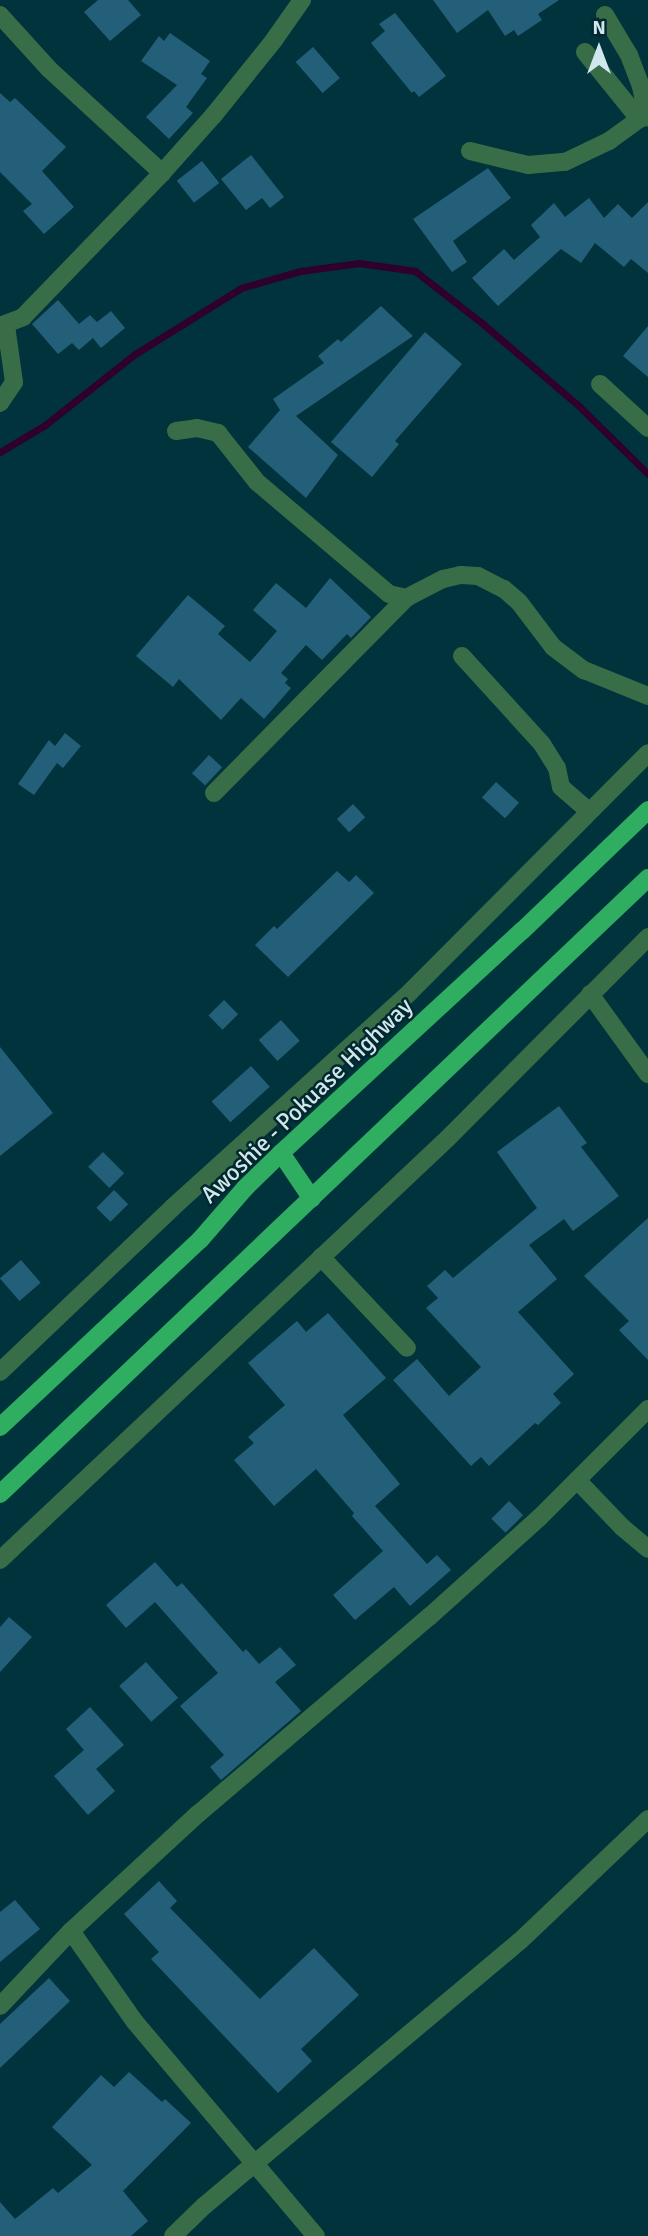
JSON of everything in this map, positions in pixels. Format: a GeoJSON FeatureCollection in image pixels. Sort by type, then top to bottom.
{"type":"FeatureCollection","features":[{"type":"Feature","properties":{"kind":"main road","name":"Awoshie - Pokuase Highway"},"geometry":{"type":"LineString","coordinates":[[0,1427],[200,1240],[245,1188],[281,1153],[522,931],[648,810]]}},
{"type":"Feature","properties":{"kind":"main road"},"geometry":{"type":"LineString","coordinates":[[0,1494],[648,878]]}},
{"type":"Feature","properties":{"kind":"main road"},"geometry":{"type":"LineString","coordinates":[[281,1153],[312,1199]]}},
{"type":"Feature","properties":{"kind":"street"},"geometry":{"type":"LineString","coordinates":[[0,404],[14,382],[3,326],[23,317],[162,173],[213,116],[302,0]]}},
{"type":"Feature","properties":{"kind":"street"},"geometry":{"type":"LineString","coordinates":[[0,15],[49,69],[162,173]]}},
{"type":"Feature","properties":{"kind":"street"},"geometry":{"type":"LineString","coordinates":[[605,15],[629,55],[641,86],[645,117]]}},
{"type":"Feature","properties":{"kind":"street"},"geometry":{"type":"LineString","coordinates":[[585,52],[645,117]]}},
{"type":"Feature","properties":{"kind":"street"},"geometry":{"type":"LineString","coordinates":[[470,151],[528,165],[565,162],[609,141],[645,117]]}},
{"type":"Feature","properties":{"kind":"street"},"geometry":{"type":"LineString","coordinates":[[600,384],[648,428]]}},
{"type":"Feature","properties":{"kind":"street"},"geometry":{"type":"LineString","coordinates":[[176,431],[197,428],[218,433],[257,482],[372,582],[389,594],[406,598]]}},
{"type":"Feature","properties":{"kind":"street"},"geometry":{"type":"LineString","coordinates":[[214,793],[406,598],[443,579],[461,575],[478,576],[504,589],[519,602],[553,647],[584,670],[648,696]]}},
{"type":"Feature","properties":{"kind":"street"},"geometry":{"type":"LineString","coordinates":[[462,656],[541,744],[556,768],[561,787],[589,811]]}},
{"type":"Feature","properties":{"kind":"street"},"geometry":{"type":"LineString","coordinates":[[0,1372],[172,1208],[410,992],[648,753]]}},
{"type":"Feature","properties":{"kind":"street"},"geometry":{"type":"LineString","coordinates":[[0,1560],[447,1139],[648,937]]}},
{"type":"Feature","properties":{"kind":"street"},"geometry":{"type":"LineString","coordinates":[[590,994],[648,1074]]}},
{"type":"Feature","properties":{"kind":"street"},"geometry":{"type":"LineString","coordinates":[[321,1257],[407,1349]]}},
{"type":"Feature","properties":{"kind":"street"},"geometry":{"type":"LineString","coordinates":[[0,2006],[71,1931],[198,1814],[429,1617],[578,1480],[648,1409]]}},
{"type":"Feature","properties":{"kind":"street"},"geometry":{"type":"LineString","coordinates":[[578,1480],[622,1527],[648,1549]]}},
{"type":"Feature","properties":{"kind":"street"},"geometry":{"type":"LineString","coordinates":[[173,2236],[204,2206],[520,1941],[648,1819]]}},
{"type":"Feature","properties":{"kind":"street"},"geometry":{"type":"LineString","coordinates":[[71,1931],[135,2022],[316,2236]]}},
{"type":"Feature","properties":{"kind":"building"},"geometry":{"type":"Polygon","coordinates":[[[98,0],[128,0],[141,15],[110,41],[84,12],[98,0]]]}},
{"type":"Feature","properties":{"kind":"building"},"geometry":{"type":"Polygon","coordinates":[[[433,0],[559,0],[538,14],[542,20],[518,36],[514,30],[505,36],[488,10],[457,33],[433,0]]]}},
{"type":"Feature","properties":{"kind":"building"},"geometry":{"type":"Polygon","coordinates":[[[395,13],[446,76],[419,97],[414,91],[412,93],[371,43],[385,31],[379,24],[395,13]]]}},
{"type":"Feature","properties":{"kind":"building"},"geometry":{"type":"Polygon","coordinates":[[[170,33],[210,61],[201,74],[207,78],[186,107],[193,113],[169,139],[146,117],[177,85],[141,61],[159,36],[164,41],[170,33]]]}},
{"type":"Feature","properties":{"kind":"building"},"geometry":{"type":"Polygon","coordinates":[[[313,47],[340,78],[323,93],[296,62],[313,47]]]}},
{"type":"Feature","properties":{"kind":"building"},"geometry":{"type":"Polygon","coordinates":[[[0,93],[10,102],[15,98],[66,147],[42,171],[74,207],[44,234],[23,211],[32,204],[0,172],[0,93]]]}},
{"type":"Feature","properties":{"kind":"building"},"geometry":{"type":"Polygon","coordinates":[[[251,155],[284,197],[270,208],[262,198],[246,210],[221,179],[251,155]]]}},
{"type":"Feature","properties":{"kind":"building"},"geometry":{"type":"Polygon","coordinates":[[[202,161],[219,183],[194,203],[177,181],[202,161]]]}},
{"type":"Feature","properties":{"kind":"building"},"geometry":{"type":"Polygon","coordinates":[[[488,168],[511,198],[453,241],[467,262],[452,272],[413,219],[488,168]]]}},
{"type":"Feature","properties":{"kind":"building"},"geometry":{"type":"Polygon","coordinates":[[[589,198],[604,218],[618,204],[632,218],[648,202],[648,273],[631,259],[624,267],[595,243],[581,263],[561,249],[498,306],[472,278],[504,249],[514,260],[540,237],[531,225],[554,203],[565,217],[589,198]]]}},
{"type":"Feature","properties":{"kind":"building"},"geometry":{"type":"Polygon","coordinates":[[[58,300],[79,324],[90,315],[97,322],[111,311],[125,328],[101,348],[93,338],[79,350],[72,343],[58,354],[32,324],[58,300]]]}},
{"type":"Feature","properties":{"kind":"building"},"geometry":{"type":"Polygon","coordinates":[[[381,306],[413,336],[296,416],[338,455],[306,498],[248,447],[280,410],[273,399],[324,363],[318,356],[338,339],[341,342],[381,306]]]}},
{"type":"Feature","properties":{"kind":"building"},"geometry":{"type":"Polygon","coordinates":[[[648,326],[648,377],[623,356],[648,326]]]}},
{"type":"Feature","properties":{"kind":"building"},"geometry":{"type":"Polygon","coordinates":[[[425,332],[462,364],[395,441],[399,444],[372,477],[331,442],[425,332]]]}},
{"type":"Feature","properties":{"kind":"building"},"geometry":{"type":"Polygon","coordinates":[[[330,578],[371,617],[351,638],[347,634],[322,660],[306,645],[281,673],[288,679],[285,683],[291,688],[264,719],[241,698],[221,720],[179,679],[173,687],[136,656],[188,595],[225,626],[218,634],[250,662],[277,631],[253,610],[276,583],[306,608],[330,578]]]}},
{"type":"Feature","properties":{"kind":"building"},"geometry":{"type":"Polygon","coordinates":[[[65,733],[81,746],[63,768],[57,763],[34,795],[18,784],[49,740],[55,746],[65,733]]]}},
{"type":"Feature","properties":{"kind":"building"},"geometry":{"type":"Polygon","coordinates":[[[209,755],[222,767],[205,786],[192,773],[209,755]]]}},
{"type":"Feature","properties":{"kind":"building"},"geometry":{"type":"Polygon","coordinates":[[[496,782],[519,803],[505,818],[482,798],[496,782]]]}},
{"type":"Feature","properties":{"kind":"building"},"geometry":{"type":"Polygon","coordinates":[[[353,804],[365,817],[349,832],[337,819],[353,804]]]}},
{"type":"Feature","properties":{"kind":"building"},"geometry":{"type":"Polygon","coordinates":[[[337,871],[349,882],[356,875],[374,893],[288,977],[255,945],[274,926],[277,929],[337,871]]]}},
{"type":"Feature","properties":{"kind":"building"},"geometry":{"type":"Polygon","coordinates":[[[224,1000],[238,1014],[223,1030],[208,1016],[224,1000]]]}},
{"type":"Feature","properties":{"kind":"building"},"geometry":{"type":"Polygon","coordinates":[[[281,1020],[300,1041],[277,1061],[259,1040],[281,1020]]]}},
{"type":"Feature","properties":{"kind":"building"},"geometry":{"type":"Polygon","coordinates":[[[0,1047],[53,1113],[0,1156],[0,1047]]]}},
{"type":"Feature","properties":{"kind":"building"},"geometry":{"type":"Polygon","coordinates":[[[251,1066],[270,1087],[230,1122],[212,1101],[251,1066]]]}},
{"type":"Feature","properties":{"kind":"building"},"geometry":{"type":"Polygon","coordinates":[[[559,1106],[587,1143],[581,1147],[619,1196],[573,1231],[564,1219],[529,1245],[557,1279],[518,1312],[574,1374],[553,1394],[561,1403],[538,1425],[535,1423],[489,1466],[481,1457],[471,1466],[393,1380],[417,1359],[449,1396],[481,1367],[426,1308],[438,1298],[427,1286],[445,1270],[453,1278],[537,1208],[497,1152],[559,1106]]]}},
{"type":"Feature","properties":{"kind":"building"},"geometry":{"type":"Polygon","coordinates":[[[103,1152],[124,1173],[109,1188],[88,1167],[103,1152]]]}},
{"type":"Feature","properties":{"kind":"building"},"geometry":{"type":"Polygon","coordinates":[[[114,1190],[128,1204],[110,1222],[96,1208],[114,1190]]]}},
{"type":"Feature","properties":{"kind":"building"},"geometry":{"type":"Polygon","coordinates":[[[648,1218],[648,1360],[619,1330],[629,1321],[584,1276],[648,1218]]]}},
{"type":"Feature","properties":{"kind":"building"},"geometry":{"type":"Polygon","coordinates":[[[21,1260],[41,1283],[20,1301],[0,1278],[21,1260]]]}},
{"type":"Feature","properties":{"kind":"building"},"geometry":{"type":"Polygon","coordinates":[[[328,1313],[386,1378],[343,1415],[400,1484],[375,1506],[427,1564],[437,1555],[451,1570],[410,1606],[394,1587],[355,1620],[333,1595],[383,1551],[316,1469],[274,1506],[234,1460],[254,1443],[248,1437],[285,1405],[248,1363],[297,1321],[306,1332],[328,1313]]]}},
{"type":"Feature","properties":{"kind":"building"},"geometry":{"type":"Polygon","coordinates":[[[509,1501],[523,1515],[505,1533],[491,1519],[509,1501]]]}},
{"type":"Feature","properties":{"kind":"building"},"geometry":{"type":"Polygon","coordinates":[[[155,1562],[177,1587],[182,1583],[243,1652],[246,1649],[259,1664],[280,1647],[296,1665],[275,1682],[301,1711],[221,1780],[210,1767],[224,1755],[180,1706],[218,1673],[155,1602],[126,1628],[106,1605],[155,1562]]]}},
{"type":"Feature","properties":{"kind":"building"},"geometry":{"type":"Polygon","coordinates":[[[9,1617],[32,1637],[0,1672],[0,1627],[9,1617]]]}},
{"type":"Feature","properties":{"kind":"building"},"geometry":{"type":"Polygon","coordinates":[[[146,1662],[178,1698],[151,1722],[119,1686],[146,1662]]]}},
{"type":"Feature","properties":{"kind":"building"},"geometry":{"type":"Polygon","coordinates":[[[90,1707],[124,1745],[96,1769],[115,1791],[88,1815],[54,1776],[84,1750],[66,1729],[90,1707]]]}},
{"type":"Feature","properties":{"kind":"building"},"geometry":{"type":"Polygon","coordinates":[[[159,1881],[177,1901],[170,1908],[260,1999],[314,1948],[359,1995],[301,2049],[312,2061],[278,2093],[151,1959],[159,1952],[124,1914],[159,1881]]]}},
{"type":"Feature","properties":{"kind":"building"},"geometry":{"type":"Polygon","coordinates":[[[15,1900],[40,1929],[0,1962],[0,1912],[15,1900]]]}},
{"type":"Feature","properties":{"kind":"building"},"geometry":{"type":"Polygon","coordinates":[[[49,1978],[70,2001],[0,2068],[0,2024],[49,1978]]]}},
{"type":"Feature","properties":{"kind":"building"},"geometry":{"type":"Polygon","coordinates":[[[129,2072],[162,2102],[165,2099],[191,2123],[123,2191],[148,2221],[131,2236],[0,2236],[0,2202],[15,2219],[53,2188],[58,2193],[92,2165],[52,2127],[101,2075],[114,2087],[129,2072]]]}},
{"type":"Feature","properties":{"kind":"waterway"},"geometry":{"type":"LineString","coordinates":[[0,452],[45,425],[135,354],[241,288],[300,271],[359,263],[415,271],[483,324],[579,406],[648,474]]}}]}
